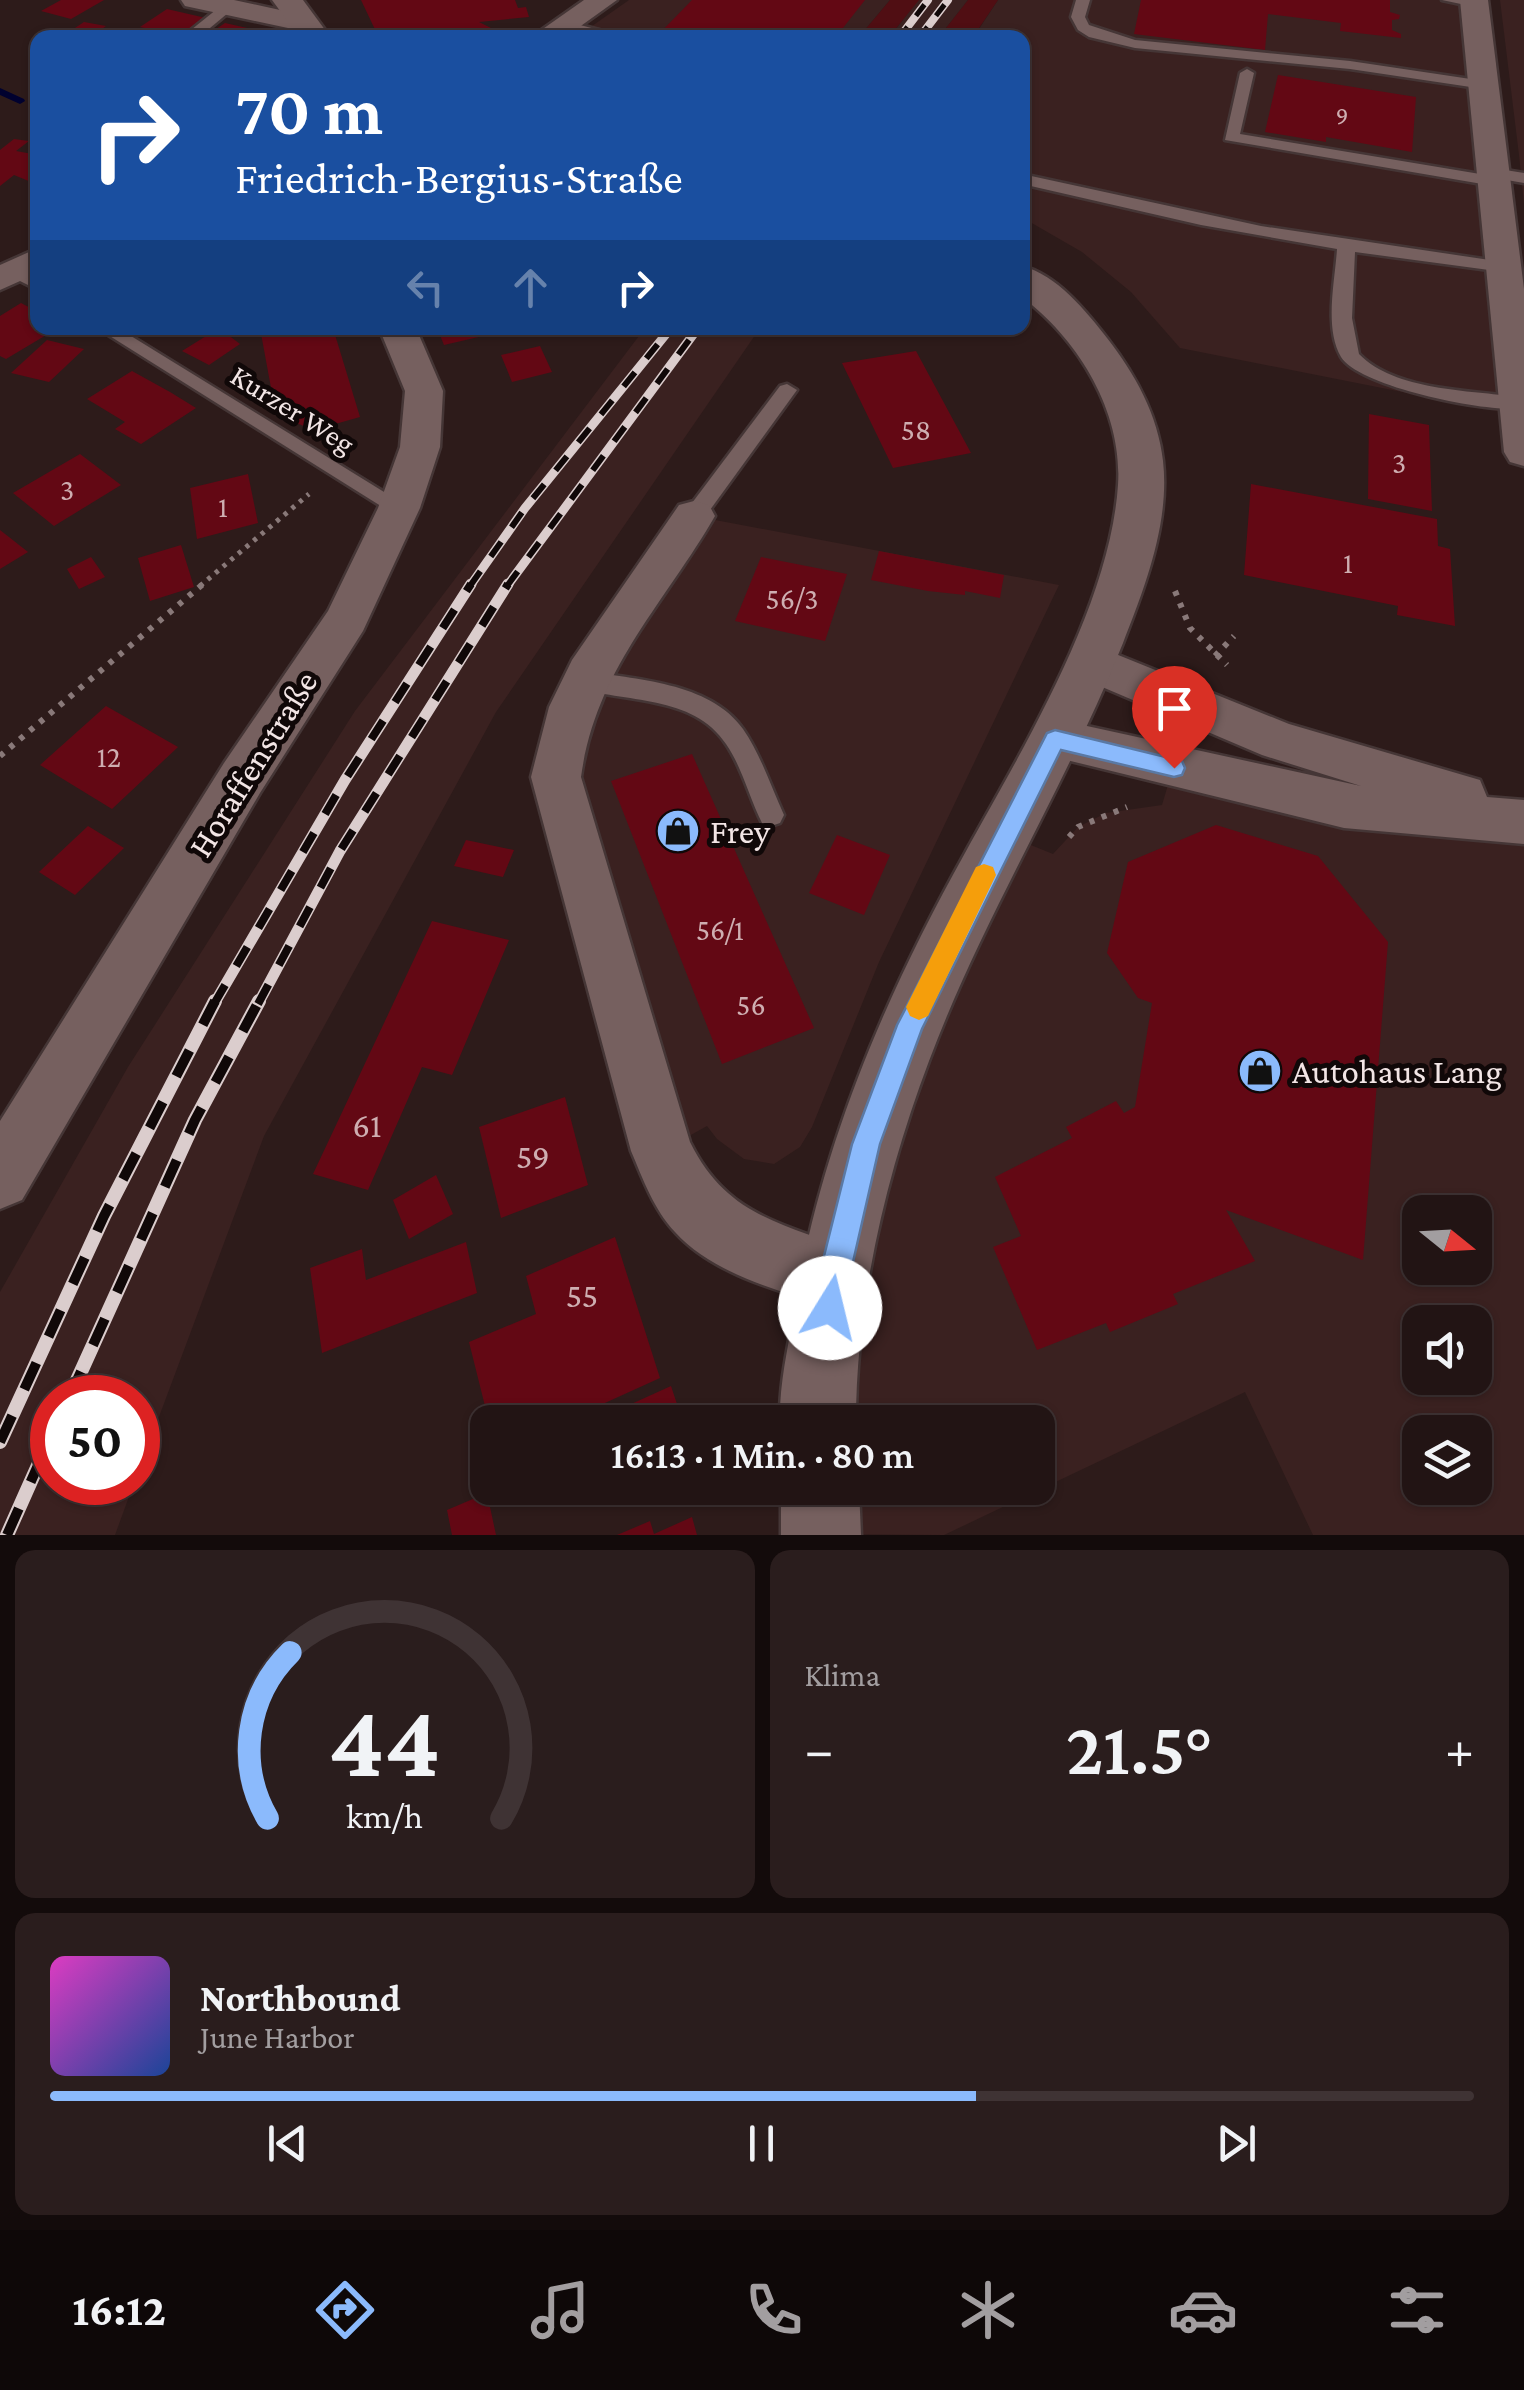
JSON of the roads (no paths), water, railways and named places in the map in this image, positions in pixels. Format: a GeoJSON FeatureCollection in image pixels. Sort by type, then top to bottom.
{"type":"FeatureCollection","features":[{"type":"Feature","properties":{"kind":"main road"},"geometry":{"type":"LineString","coordinates":[[820,1405],[834,1276],[866,1144],[910,1025],[1090,662],[1132,546],[1141,460],[1128,409],[1072,318],[1030,284]]}},
{"type":"Feature","properties":{"kind":"main road"},"geometry":{"type":"LineString","coordinates":[[821,1505],[822,1535]]}},
{"type":"Feature","properties":{"kind":"street"},"geometry":{"type":"LineString","coordinates":[[195,0],[302,20]]}},
{"type":"Feature","properties":{"kind":"street"},"geometry":{"type":"LineString","coordinates":[[1466,1],[1504,177],[1524,452]]}},
{"type":"Feature","properties":{"kind":"street","name":"Horaffenstraße"},"geometry":{"type":"LineString","coordinates":[[0,1178],[242,778],[346,618],[399,508],[420,447],[424,391],[401,335]]}},
{"type":"Feature","properties":{"kind":"street"},"geometry":{"type":"LineString","coordinates":[[694,516],[583,680],[558,745],[556,777],[662,1151],[685,1196],[721,1230],[757,1250],[834,1276]]}},
{"type":"Feature","properties":{"kind":"street"},"geometry":{"type":"LineString","coordinates":[[1090,662],[1279,741],[1524,813]]}},
{"type":"Feature","properties":{"kind":"street"},"geometry":{"type":"LineString","coordinates":[[1055,739],[1344,806],[1524,822]]}},
{"type":"Feature","properties":{"kind":"lane"},"geometry":{"type":"LineString","coordinates":[[1083,0],[1078,17],[1083,27],[1112,40],[1232,56],[1350,64],[1484,85]]}},
{"type":"Feature","properties":{"kind":"lane"},"geometry":{"type":"LineString","coordinates":[[198,30],[226,8]]}},
{"type":"Feature","properties":{"kind":"lane"},"geometry":{"type":"LineString","coordinates":[[577,14],[601,30]]}},
{"type":"Feature","properties":{"kind":"lane"},"geometry":{"type":"LineString","coordinates":[[1247,73],[1231,136],[1504,177]]}},
{"type":"Feature","properties":{"kind":"lane"},"geometry":{"type":"LineString","coordinates":[[1030,181],[1148,212],[1511,274]]}},
{"type":"Feature","properties":{"kind":"lane"},"geometry":{"type":"LineString","coordinates":[[1346,248],[1344,338],[1350,358],[1366,372],[1387,380],[1518,403]]}},
{"type":"Feature","properties":{"kind":"lane","name":"Kurzer Weg"},"geometry":{"type":"LineString","coordinates":[[117,335],[399,508]]}},
{"type":"Feature","properties":{"kind":"lane"},"geometry":{"type":"LineString","coordinates":[[694,516],[787,390]]}},
{"type":"Feature","properties":{"kind":"lane"},"geometry":{"type":"LineString","coordinates":[[583,680],[664,696],[701,709],[731,731],[772,816]]}},
{"type":"Feature","properties":{"kind":"waterway"},"geometry":{"type":"LineString","coordinates":[[0,91],[20,101]]}},
{"type":"Feature","properties":{"kind":"railway"},"geometry":{"type":"LineString","coordinates":[[905,30],[928,0]]}},
{"type":"Feature","properties":{"kind":"railway"},"geometry":{"type":"LineString","coordinates":[[925,30],[948,0]]}},
{"type":"Feature","properties":{"kind":"railway"},"geometry":{"type":"LineString","coordinates":[[470,586],[525,508],[665,335]]}},
{"type":"Feature","properties":{"kind":"railway"},"geometry":{"type":"LineString","coordinates":[[507,586],[693,335]]}},
{"type":"Feature","properties":{"kind":"railway"},"geometry":{"type":"LineString","coordinates":[[214,1004],[345,780],[471,584]]}},
{"type":"Feature","properties":{"kind":"railway"},"geometry":{"type":"LineString","coordinates":[[258,1004],[340,851],[508,584]]}},
{"type":"Feature","properties":{"kind":"railway"},"geometry":{"type":"LineString","coordinates":[[0,1442],[104,1216],[215,1001]]}},
{"type":"Feature","properties":{"kind":"railway"},"geometry":{"type":"LineString","coordinates":[[79,1375],[195,1120],[259,1001]]}},
{"type":"Feature","properties":{"kind":"railway"},"geometry":{"type":"LineString","coordinates":[[7,1535],[30,1483]]}},
{"type":"Feature","properties":{"kind":"place","name":"Frey"},"geometry":{"type":"Point","coordinates":[678,831]}},
{"type":"Feature","properties":{"kind":"place","name":"Autohaus Lang"},"geometry":{"type":"Point","coordinates":[1260,1071]}}]}
